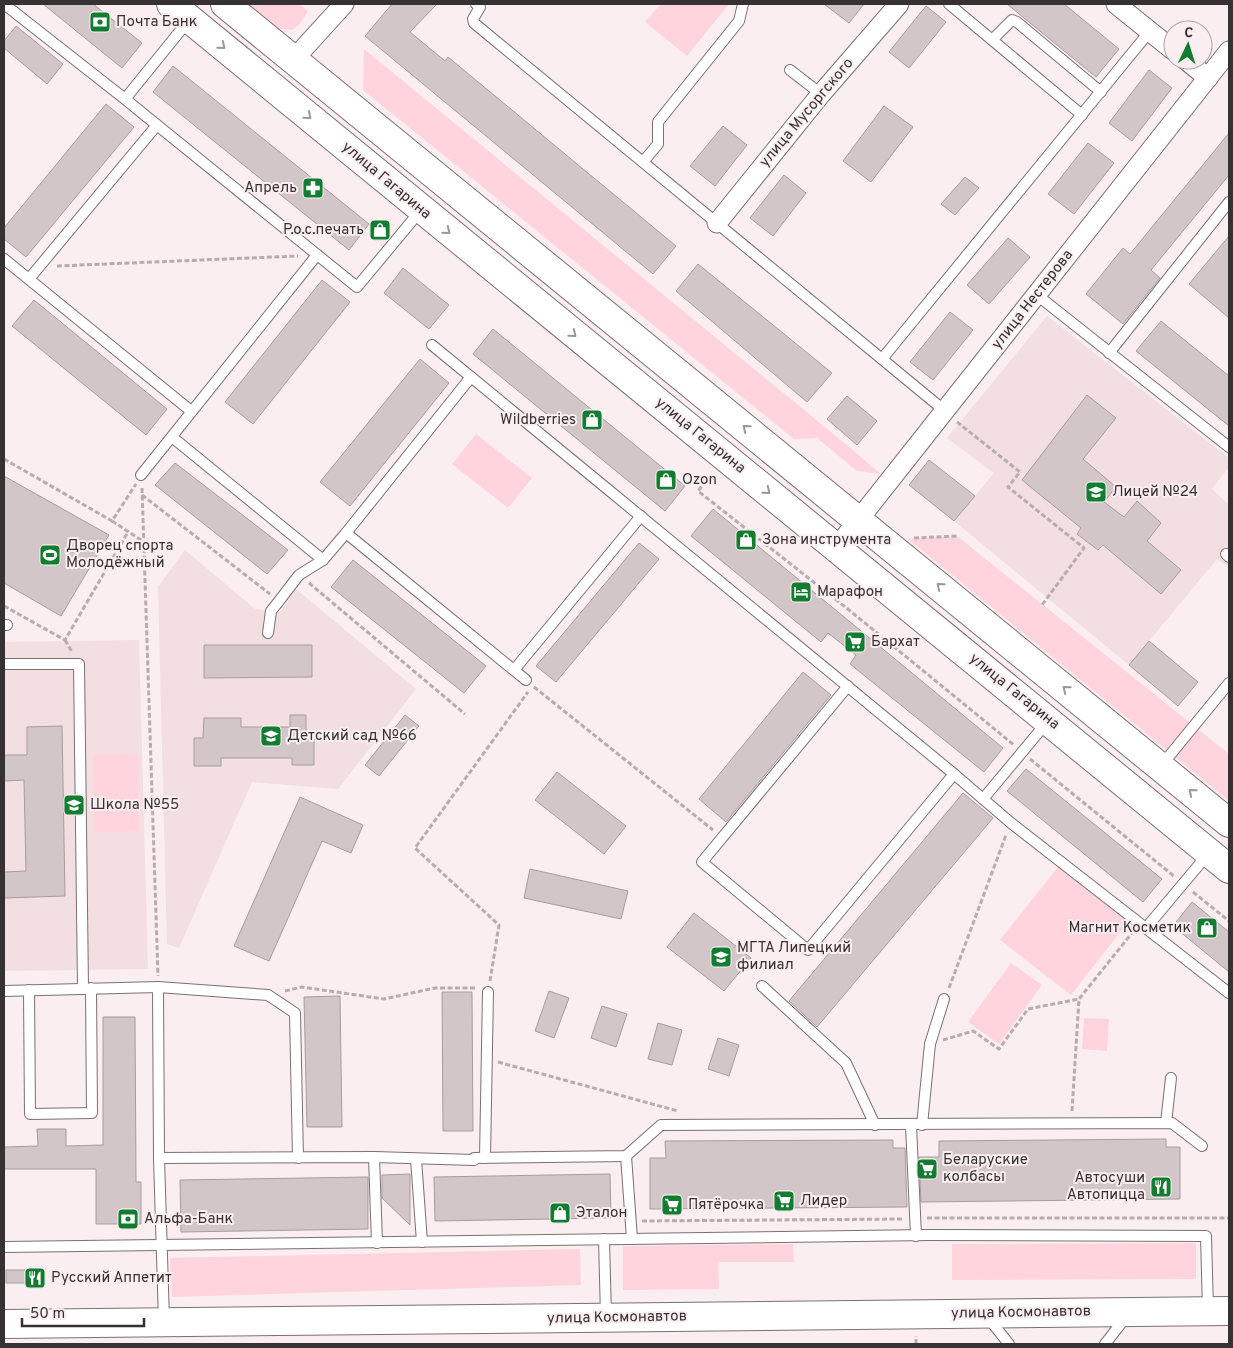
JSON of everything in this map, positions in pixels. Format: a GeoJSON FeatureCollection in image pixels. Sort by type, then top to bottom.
{"type":"FeatureCollection","features":[{"type":"Feature","properties":{"kind":"main road"},"geometry":{"type":"LineString","coordinates":[[225,4],[1229,823]]}},
{"type":"Feature","properties":{"kind":"main road","name":"улица Гагарина"},"geometry":{"type":"LineString","coordinates":[[180,12],[1219,861]]}},
{"type":"Feature","properties":{"kind":"main road","name":"улица Космонавтов"},"geometry":{"type":"LineString","coordinates":[[4,1324],[1219,1311]]}},
{"type":"Feature","properties":{"kind":"street"},"geometry":{"type":"LineString","coordinates":[[294,59],[330,11],[344,4]]}},
{"type":"Feature","properties":{"kind":"street","name":"улица Мусоргского"},"geometry":{"type":"LineString","coordinates":[[717,223],[822,94],[899,4]]}},
{"type":"Feature","properties":{"kind":"street"},"geometry":{"type":"LineString","coordinates":[[1120,5],[1163,42]]}},
{"type":"Feature","properties":{"kind":"street","name":"улица Нестерова"},"geometry":{"type":"LineString","coordinates":[[837,547],[950,416],[1037,295],[1229,51]]}},
{"type":"Feature","properties":{"kind":"street"},"geometry":{"type":"LineString","coordinates":[[1198,70],[1208,78]]}},
{"type":"Feature","properties":{"kind":"lane"},"geometry":{"type":"LineString","coordinates":[[4,4],[357,287],[421,210]]}},
{"type":"Feature","properties":{"kind":"lane"},"geometry":{"type":"LineString","coordinates":[[643,162],[658,144],[658,122],[739,21],[743,4]]}},
{"type":"Feature","properties":{"kind":"lane"},"geometry":{"type":"LineString","coordinates":[[949,4],[1082,114]]}},
{"type":"Feature","properties":{"kind":"lane"},"geometry":{"type":"LineString","coordinates":[[480,5],[473,19],[474,23],[950,416]]}},
{"type":"Feature","properties":{"kind":"lane"},"geometry":{"type":"LineString","coordinates":[[125,100],[180,12]]}},
{"type":"Feature","properties":{"kind":"lane"},"geometry":{"type":"LineString","coordinates":[[992,40],[1012,20],[1101,92]]}},
{"type":"Feature","properties":{"kind":"lane"},"geometry":{"type":"LineString","coordinates":[[882,359],[1150,31]]}},
{"type":"Feature","properties":{"kind":"lane"},"geometry":{"type":"LineString","coordinates":[[790,70],[822,94]]}},
{"type":"Feature","properties":{"kind":"lane"},"geometry":{"type":"LineString","coordinates":[[28,279],[157,125]]}},
{"type":"Feature","properties":{"kind":"lane"},"geometry":{"type":"LineString","coordinates":[[1109,353],[1229,202]]}},
{"type":"Feature","properties":{"kind":"lane"},"geometry":{"type":"LineString","coordinates":[[141,475],[191,410],[317,255]]}},
{"type":"Feature","properties":{"kind":"lane"},"geometry":{"type":"LineString","coordinates":[[4,259],[191,410]]}},
{"type":"Feature","properties":{"kind":"lane"},"geometry":{"type":"LineString","coordinates":[[1037,295],[1229,447]]}},
{"type":"Feature","properties":{"kind":"lane"},"geometry":{"type":"LineString","coordinates":[[432,345],[848,686],[1011,823],[1229,993]]}},
{"type":"Feature","properties":{"kind":"lane"},"geometry":{"type":"LineString","coordinates":[[268,633],[271,611],[279,600],[299,575],[323,560],[471,377]]}},
{"type":"Feature","properties":{"kind":"lane"},"geometry":{"type":"LineString","coordinates":[[172,437],[323,560]]}},
{"type":"Feature","properties":{"kind":"lane"},"geometry":{"type":"LineString","coordinates":[[514,670],[641,516]]}},
{"type":"Feature","properties":{"kind":"lane"},"geometry":{"type":"LineString","coordinates":[[346,533],[526,680]]}},
{"type":"Feature","properties":{"kind":"lane"},"geometry":{"type":"LineString","coordinates":[[4,664],[79,664],[92,1113],[30,1114],[29,990]]}},
{"type":"Feature","properties":{"kind":"lane"},"geometry":{"type":"LineString","coordinates":[[1160,766],[1229,683]]}},
{"type":"Feature","properties":{"kind":"lane"},"geometry":{"type":"LineString","coordinates":[[848,686],[721,836],[702,862],[808,950],[954,774]]}},
{"type":"Feature","properties":{"kind":"lane"},"geometry":{"type":"LineString","coordinates":[[983,799],[1048,720]]}},
{"type":"Feature","properties":{"kind":"lane"},"geometry":{"type":"LineString","coordinates":[[1143,926],[1183,884],[1219,861]]}},
{"type":"Feature","properties":{"kind":"lane"},"geometry":{"type":"LineString","coordinates":[[762,986],[846,1063],[874,1125]]}},
{"type":"Feature","properties":{"kind":"lane"},"geometry":{"type":"LineString","coordinates":[[158,987],[159,1158],[164,1322]]}},
{"type":"Feature","properties":{"kind":"lane"},"geometry":{"type":"LineString","coordinates":[[4,990],[158,987],[268,995],[295,1013],[298,1158]]}},
{"type":"Feature","properties":{"kind":"lane"},"geometry":{"type":"LineString","coordinates":[[485,1158],[488,992]]}},
{"type":"Feature","properties":{"kind":"lane"},"geometry":{"type":"LineString","coordinates":[[922,1124],[930,1044],[944,999]]}},
{"type":"Feature","properties":{"kind":"lane"},"geometry":{"type":"LineString","coordinates":[[1166,1123],[1172,1078]]}},
{"type":"Feature","properties":{"kind":"lane"},"geometry":{"type":"LineString","coordinates":[[159,1158],[374,1157],[442,1161],[485,1158],[626,1156],[661,1125],[1172,1123],[1202,1146]]}},
{"type":"Feature","properties":{"kind":"lane"},"geometry":{"type":"LineString","coordinates":[[911,1125],[916,1236]]}},
{"type":"Feature","properties":{"kind":"lane"},"geometry":{"type":"LineString","coordinates":[[626,1156],[632,1239]]}},
{"type":"Feature","properties":{"kind":"lane"},"geometry":{"type":"LineString","coordinates":[[374,1157],[376,1243]]}},
{"type":"Feature","properties":{"kind":"lane"},"geometry":{"type":"LineString","coordinates":[[416,1159],[422,1242]]}},
{"type":"Feature","properties":{"kind":"lane"},"geometry":{"type":"LineString","coordinates":[[4,1247],[916,1236],[1206,1236],[1219,1311]]}},
{"type":"Feature","properties":{"kind":"lane"},"geometry":{"type":"LineString","coordinates":[[604,1239],[606,1318]]}},
{"type":"Feature","properties":{"kind":"lane"},"geometry":{"type":"LineString","coordinates":[[1105,1344],[1119,1324],[1131,1312]]}},
{"type":"Feature","properties":{"kind":"lane"},"geometry":{"type":"LineString","coordinates":[[982,1314],[998,1328],[1009,1344]]}},
{"type":"Feature","properties":{"kind":"path"},"geometry":{"type":"LineString","coordinates":[[39,267],[317,255]]}},
{"type":"Feature","properties":{"kind":"path"},"geometry":{"type":"LineString","coordinates":[[950,416],[1020,472],[1008,487],[1084,548],[1042,604]]}},
{"type":"Feature","properties":{"kind":"path"},"geometry":{"type":"LineString","coordinates":[[4,459],[112,521],[144,542]]}},
{"type":"Feature","properties":{"kind":"path"},"geometry":{"type":"LineString","coordinates":[[141,475],[158,987]]}},
{"type":"Feature","properties":{"kind":"path"},"geometry":{"type":"LineString","coordinates":[[112,521],[141,475]]}},
{"type":"Feature","properties":{"kind":"path"},"geometry":{"type":"LineString","coordinates":[[711,475],[698,491],[849,610],[1229,922]]}},
{"type":"Feature","properties":{"kind":"path"},"geometry":{"type":"LineString","coordinates":[[142,495],[279,600]]}},
{"type":"Feature","properties":{"kind":"path"},"geometry":{"type":"LineString","coordinates":[[4,606],[65,640],[128,532]]}},
{"type":"Feature","properties":{"kind":"path"},"geometry":{"type":"LineString","coordinates":[[908,539],[957,536]]}},
{"type":"Feature","properties":{"kind":"path"},"geometry":{"type":"LineString","coordinates":[[299,575],[465,714]]}},
{"type":"Feature","properties":{"kind":"path"},"geometry":{"type":"LineString","coordinates":[[268,995],[302,987],[384,999],[435,988],[472,987],[488,992],[499,925],[415,848],[533,686],[721,836]]}},
{"type":"Feature","properties":{"kind":"path"},"geometry":{"type":"LineString","coordinates":[[944,999],[1011,823]]}},
{"type":"Feature","properties":{"kind":"path"},"geometry":{"type":"LineString","coordinates":[[1071,1124],[1079,999],[1143,926]]}},
{"type":"Feature","properties":{"kind":"path"},"geometry":{"type":"LineString","coordinates":[[930,1044],[974,1031],[999,1049],[1028,1009],[1079,999]]}},
{"type":"Feature","properties":{"kind":"path"},"geometry":{"type":"LineString","coordinates":[[488,1060],[683,1112]]}},
{"type":"Feature","properties":{"kind":"path"},"geometry":{"type":"LineString","coordinates":[[632,1221],[916,1218],[1229,1218]]}},
{"type":"Feature","properties":{"kind":"path"},"geometry":{"type":"LineString","coordinates":[[916,1336],[916,1344]]}},
{"type":"Feature","properties":{"kind":"shaded area"},"geometry":{"type":"Polygon","coordinates":[[[245,4],[299,4],[308,11],[300,24],[292,30],[273,28],[245,4]]]}},
{"type":"Feature","properties":{"kind":"shaded area"},"geometry":{"type":"Polygon","coordinates":[[[661,4],[729,4],[687,56],[645,22],[661,4]]]}},
{"type":"Feature","properties":{"kind":"shaded area"},"geometry":{"type":"Polygon","coordinates":[[[364,49],[881,474],[857,471],[817,438],[794,439],[363,90],[364,49]]]}},
{"type":"Feature","properties":{"kind":"shaded area","name":"Лицей №24"},"geometry":{"type":"Polygon","coordinates":[[[1047,316],[1229,458],[1229,467],[1212,489],[1229,505],[1229,568],[1217,559],[1129,665],[954,521],[994,473],[947,438],[1047,316]]]}},
{"type":"Feature","properties":{"kind":"shaded area"},"geometry":{"type":"Polygon","coordinates":[[[476,434],[532,478],[508,508],[452,464],[476,434]]]}},
{"type":"Feature","properties":{"kind":"shaded area"},"geometry":{"type":"Polygon","coordinates":[[[957,536],[1229,754],[1229,801],[908,539],[957,536]]]}},
{"type":"Feature","properties":{"kind":"shaded area","name":"Детский сад №66"},"geometry":{"type":"Polygon","coordinates":[[[185,550],[255,609],[280,612],[296,589],[416,689],[338,789],[252,782],[179,948],[167,944],[158,587],[185,550]]]}},
{"type":"Feature","properties":{"kind":"shaded area","name":"Школа №55"},"geometry":{"type":"Polygon","coordinates":[[[139,640],[148,969],[4,971],[4,642],[139,640]]]}},
{"type":"Feature","properties":{"kind":"shaded area"},"geometry":{"type":"Polygon","coordinates":[[[137,754],[139,831],[94,832],[93,755],[137,754]]]}},
{"type":"Feature","properties":{"kind":"shaded area"},"geometry":{"type":"Polygon","coordinates":[[[1058,867],[1128,922],[1071,995],[1000,940],[1058,867]]]}},
{"type":"Feature","properties":{"kind":"shaded area"},"geometry":{"type":"Polygon","coordinates":[[[1011,963],[1042,985],[999,1044],[968,1022],[1011,963]]]}},
{"type":"Feature","properties":{"kind":"shaded area"},"geometry":{"type":"Polygon","coordinates":[[[1084,1018],[1109,1019],[1107,1051],[1082,1049],[1084,1018]]]}},
{"type":"Feature","properties":{"kind":"shaded area"},"geometry":{"type":"Polygon","coordinates":[[[1196,1243],[1196,1279],[952,1280],[952,1244],[1196,1243]]]}},
{"type":"Feature","properties":{"kind":"shaded area"},"geometry":{"type":"Polygon","coordinates":[[[793,1244],[794,1262],[718,1262],[719,1289],[623,1290],[623,1246],[793,1244]]]}},
{"type":"Feature","properties":{"kind":"shaded area"},"geometry":{"type":"Polygon","coordinates":[[[580,1249],[581,1285],[172,1297],[170,1258],[580,1249]]]}},
{"type":"Feature","properties":{"kind":"building"},"geometry":{"type":"Polygon","coordinates":[[[43,4],[93,4],[142,43],[122,68],[43,4]]]}},
{"type":"Feature","properties":{"kind":"building"},"geometry":{"type":"Polygon","coordinates":[[[392,4],[437,4],[410,32],[445,61],[448,57],[676,246],[653,274],[365,36],[392,4]]]}},
{"type":"Feature","properties":{"kind":"building"},"geometry":{"type":"Polygon","coordinates":[[[824,4],[864,4],[849,23],[824,4]]]}},
{"type":"Feature","properties":{"kind":"building"},"geometry":{"type":"Polygon","coordinates":[[[1007,4],[1064,4],[1119,49],[1096,77],[1007,4]]]}},
{"type":"Feature","properties":{"kind":"building"},"geometry":{"type":"Polygon","coordinates":[[[926,6],[946,22],[909,68],[889,52],[926,6]]]}},
{"type":"Feature","properties":{"kind":"building"},"geometry":{"type":"Polygon","coordinates":[[[16,26],[63,64],[47,84],[4,48],[4,41],[16,26]]]}},
{"type":"Feature","properties":{"kind":"building"},"geometry":{"type":"Polygon","coordinates":[[[173,66],[369,224],[349,250],[153,92],[173,66]]]}},
{"type":"Feature","properties":{"kind":"building"},"geometry":{"type":"Polygon","coordinates":[[[1149,70],[1172,88],[1132,141],[1109,123],[1149,70]]]}},
{"type":"Feature","properties":{"kind":"building"},"geometry":{"type":"Polygon","coordinates":[[[106,104],[134,127],[26,257],[4,239],[4,228],[106,104]]]}},
{"type":"Feature","properties":{"kind":"building"},"geometry":{"type":"Polygon","coordinates":[[[884,106],[913,127],[871,182],[843,161],[884,106]]]}},
{"type":"Feature","properties":{"kind":"building"},"geometry":{"type":"Polygon","coordinates":[[[723,126],[747,145],[715,186],[690,166],[723,126]]]}},
{"type":"Feature","properties":{"kind":"building"},"geometry":{"type":"Polygon","coordinates":[[[1229,133],[1229,175],[1151,270],[1160,278],[1123,324],[1086,294],[1123,248],[1130,254],[1229,133]]]}},
{"type":"Feature","properties":{"kind":"building"},"geometry":{"type":"Polygon","coordinates":[[[1088,143],[1114,163],[1074,214],[1048,194],[1088,143]]]}},
{"type":"Feature","properties":{"kind":"building"},"geometry":{"type":"Polygon","coordinates":[[[784,175],[806,193],[773,236],[750,218],[784,175]]]}},
{"type":"Feature","properties":{"kind":"building"},"geometry":{"type":"Polygon","coordinates":[[[965,177],[979,188],[955,215],[941,204],[965,177]]]}},
{"type":"Feature","properties":{"kind":"building"},"geometry":{"type":"Polygon","coordinates":[[[1229,236],[1229,318],[1189,284],[1229,236]]]}},
{"type":"Feature","properties":{"kind":"building"},"geometry":{"type":"Polygon","coordinates":[[[1008,238],[1030,257],[989,304],[967,285],[1008,238]]]}},
{"type":"Feature","properties":{"kind":"building"},"geometry":{"type":"Polygon","coordinates":[[[698,264],[832,373],[807,402],[676,291],[698,264]]]}},
{"type":"Feature","properties":{"kind":"building"},"geometry":{"type":"Polygon","coordinates":[[[403,268],[449,305],[429,329],[384,293],[403,268]]]}},
{"type":"Feature","properties":{"kind":"building"},"geometry":{"type":"Polygon","coordinates":[[[322,280],[350,302],[253,424],[225,402],[322,280]]]}},
{"type":"Feature","properties":{"kind":"building"},"geometry":{"type":"Polygon","coordinates":[[[34,300],[167,409],[146,435],[12,326],[34,300]]]}},
{"type":"Feature","properties":{"kind":"building"},"geometry":{"type":"Polygon","coordinates":[[[950,312],[973,330],[933,380],[910,362],[950,312]]]}},
{"type":"Feature","properties":{"kind":"building"},"geometry":{"type":"Polygon","coordinates":[[[1161,321],[1229,376],[1229,426],[1136,351],[1161,321]]]}},
{"type":"Feature","properties":{"kind":"building"},"geometry":{"type":"Polygon","coordinates":[[[493,329],[685,486],[665,511],[473,354],[493,329]]]}},
{"type":"Feature","properties":{"kind":"building"},"geometry":{"type":"Polygon","coordinates":[[[420,359],[449,383],[350,506],[320,482],[420,359]]]}},
{"type":"Feature","properties":{"kind":"building"},"geometry":{"type":"Polygon","coordinates":[[[1087,395],[1116,418],[1083,459],[1116,487],[1104,502],[1124,517],[1137,501],[1161,523],[1147,541],[1181,570],[1161,594],[1103,545],[1098,550],[1077,534],[1081,528],[1022,480],[1087,395]]]}},
{"type":"Feature","properties":{"kind":"building"},"geometry":{"type":"Polygon","coordinates":[[[847,396],[877,421],[857,445],[827,419],[847,396]]]}},
{"type":"Feature","properties":{"kind":"building"},"geometry":{"type":"Polygon","coordinates":[[[929,460],[975,496],[954,521],[909,485],[929,460]]]}},
{"type":"Feature","properties":{"kind":"building"},"geometry":{"type":"Polygon","coordinates":[[[175,463],[288,550],[267,574],[155,485],[175,463]]]}},
{"type":"Feature","properties":{"kind":"building","name":"Дворец спорта Молодёжный"},"geometry":{"type":"Polygon","coordinates":[[[4,476],[109,535],[61,616],[4,583],[4,476]]]}},
{"type":"Feature","properties":{"kind":"building"},"geometry":{"type":"Polygon","coordinates":[[[713,509],[1003,748],[984,772],[850,664],[856,655],[828,633],[821,642],[691,536],[713,509]]]}},
{"type":"Feature","properties":{"kind":"building"},"geometry":{"type":"Polygon","coordinates":[[[639,543],[659,559],[556,682],[536,666],[639,543]]]}},
{"type":"Feature","properties":{"kind":"building"},"geometry":{"type":"Polygon","coordinates":[[[353,560],[486,666],[464,693],[331,587],[353,560]]]}},
{"type":"Feature","properties":{"kind":"building"},"geometry":{"type":"Polygon","coordinates":[[[1149,641],[1198,682],[1178,706],[1129,665],[1149,641]]]}},
{"type":"Feature","properties":{"kind":"building"},"geometry":{"type":"Polygon","coordinates":[[[204,645],[312,645],[312,677],[204,678],[204,645]]]}},
{"type":"Feature","properties":{"kind":"building"},"geometry":{"type":"Polygon","coordinates":[[[803,672],[831,695],[726,822],[699,799],[803,672]]]}},
{"type":"Feature","properties":{"kind":"building"},"geometry":{"type":"Polygon","coordinates":[[[290,715],[306,715],[306,734],[314,734],[314,765],[292,765],[292,758],[221,758],[221,766],[194,766],[194,738],[203,738],[204,718],[241,718],[241,727],[290,727],[290,715]]]}},
{"type":"Feature","properties":{"kind":"building"},"geometry":{"type":"Polygon","coordinates":[[[405,715],[419,726],[379,776],[365,765],[405,715]]]}},
{"type":"Feature","properties":{"kind":"building"},"geometry":{"type":"Polygon","coordinates":[[[62,726],[65,896],[4,898],[4,872],[26,871],[24,780],[4,781],[4,755],[27,755],[27,727],[62,726]]]}},
{"type":"Feature","properties":{"kind":"building"},"geometry":{"type":"Polygon","coordinates":[[[1026,769],[1162,879],[1143,902],[1007,791],[1026,769]]]}},
{"type":"Feature","properties":{"kind":"building"},"geometry":{"type":"Polygon","coordinates":[[[557,772],[626,826],[604,854],[535,800],[557,772]]]}},
{"type":"Feature","properties":{"kind":"building"},"geometry":{"type":"Polygon","coordinates":[[[963,793],[993,818],[817,1027],[789,1001],[963,793]]]}},
{"type":"Feature","properties":{"kind":"building"},"geometry":{"type":"Polygon","coordinates":[[[300,797],[363,825],[351,853],[322,841],[269,961],[234,946],[300,797]]]}},
{"type":"Feature","properties":{"kind":"building"},"geometry":{"type":"Polygon","coordinates":[[[530,869],[628,891],[621,919],[524,898],[530,869]]]}},
{"type":"Feature","properties":{"kind":"building"},"geometry":{"type":"Polygon","coordinates":[[[1192,902],[1229,932],[1229,972],[1173,926],[1192,902]]]}},
{"type":"Feature","properties":{"kind":"building"},"geometry":{"type":"Polygon","coordinates":[[[694,913],[751,958],[724,991],[667,947],[694,913]]]}},
{"type":"Feature","properties":{"kind":"building"},"geometry":{"type":"Polygon","coordinates":[[[549,991],[569,998],[554,1038],[535,1031],[549,991]]]}},
{"type":"Feature","properties":{"kind":"building"},"geometry":{"type":"Polygon","coordinates":[[[442,992],[472,992],[473,1131],[443,1131],[442,992]]]}},
{"type":"Feature","properties":{"kind":"building"},"geometry":{"type":"Polygon","coordinates":[[[340,996],[342,1127],[307,1127],[304,997],[340,996]]]}},
{"type":"Feature","properties":{"kind":"building"},"geometry":{"type":"Polygon","coordinates":[[[602,1006],[627,1014],[616,1047],[591,1038],[602,1006]]]}},
{"type":"Feature","properties":{"kind":"building"},"geometry":{"type":"Polygon","coordinates":[[[103,1017],[135,1017],[136,1182],[141,1182],[141,1224],[96,1224],[96,1169],[4,1169],[4,1147],[38,1146],[37,1129],[66,1129],[66,1146],[103,1145],[103,1017]]]}},
{"type":"Feature","properties":{"kind":"building"},"geometry":{"type":"Polygon","coordinates":[[[658,1023],[682,1030],[672,1065],[648,1059],[658,1023]]]}},
{"type":"Feature","properties":{"kind":"building"},"geometry":{"type":"Polygon","coordinates":[[[718,1038],[739,1045],[729,1076],[708,1069],[718,1038]]]}},
{"type":"Feature","properties":{"kind":"building"},"geometry":{"type":"Polygon","coordinates":[[[1166,1139],[1166,1147],[1180,1147],[1180,1199],[921,1202],[919,1157],[939,1157],[939,1141],[1166,1139]]]}},
{"type":"Feature","properties":{"kind":"building"},"geometry":{"type":"Polygon","coordinates":[[[893,1140],[893,1148],[905,1148],[907,1207],[650,1209],[650,1158],[666,1158],[665,1141],[893,1140]]]}},
{"type":"Feature","properties":{"kind":"building"},"geometry":{"type":"Polygon","coordinates":[[[410,1174],[410,1225],[382,1198],[382,1175],[410,1174]]]}},
{"type":"Feature","properties":{"kind":"building"},"geometry":{"type":"Polygon","coordinates":[[[610,1174],[611,1218],[435,1221],[434,1177],[610,1174]]]}},
{"type":"Feature","properties":{"kind":"building"},"geometry":{"type":"Polygon","coordinates":[[[368,1177],[368,1229],[181,1232],[180,1180],[368,1177]]]}},
{"type":"Feature","properties":{"kind":"building"},"geometry":{"type":"Polygon","coordinates":[[[6,1270],[39,1270],[39,1283],[6,1283],[6,1270]]]}},
{"type":"Feature","properties":{"kind":"place","name":"Почта Банк"},"geometry":{"type":"Point","coordinates":[100,22]}},
{"type":"Feature","properties":{"kind":"place","name":"Апрель"},"geometry":{"type":"Point","coordinates":[313,188]}},
{"type":"Feature","properties":{"kind":"place","name":"Р.о.с.печать"},"geometry":{"type":"Point","coordinates":[380,230]}},
{"type":"Feature","properties":{"kind":"place","name":"Wildberries"},"geometry":{"type":"Point","coordinates":[592,420]}},
{"type":"Feature","properties":{"kind":"place","name":"Ozon"},"geometry":{"type":"Point","coordinates":[666,480]}},
{"type":"Feature","properties":{"kind":"place","name":"Лицей №24"},"geometry":{"type":"Point","coordinates":[1096,492]}},
{"type":"Feature","properties":{"kind":"place","name":"Зона инструмента"},"geometry":{"type":"Point","coordinates":[746,540]}},
{"type":"Feature","properties":{"kind":"place","name":"Дворец спорта Молодёжный"},"geometry":{"type":"Point","coordinates":[50,555]}},
{"type":"Feature","properties":{"kind":"place","name":"Марафон"},"geometry":{"type":"Point","coordinates":[801,592]}},
{"type":"Feature","properties":{"kind":"place","name":"Бархат"},"geometry":{"type":"Point","coordinates":[855,642]}},
{"type":"Feature","properties":{"kind":"place","name":"Детский сад №66"},"geometry":{"type":"Point","coordinates":[271,736]}},
{"type":"Feature","properties":{"kind":"place","name":"Школа №55"},"geometry":{"type":"Point","coordinates":[74,805]}},
{"type":"Feature","properties":{"kind":"place","name":"Магнит Косметик"},"geometry":{"type":"Point","coordinates":[1207,928]}},
{"type":"Feature","properties":{"kind":"place","name":"МГТА Липецкий филиал"},"geometry":{"type":"Point","coordinates":[721,957]}},
{"type":"Feature","properties":{"kind":"place","name":"Беларуские колбасы"},"geometry":{"type":"Point","coordinates":[927,1169]}},
{"type":"Feature","properties":{"kind":"place","name":"Автосуши Автопицца"},"geometry":{"type":"Point","coordinates":[1161,1187]}},
{"type":"Feature","properties":{"kind":"place","name":"Лидер"},"geometry":{"type":"Point","coordinates":[784,1201]}},
{"type":"Feature","properties":{"kind":"place","name":"Пятёрочка"},"geometry":{"type":"Point","coordinates":[672,1205]}},
{"type":"Feature","properties":{"kind":"place","name":"Эталон"},"geometry":{"type":"Point","coordinates":[560,1213]}},
{"type":"Feature","properties":{"kind":"place","name":"Альфа-Банк"},"geometry":{"type":"Point","coordinates":[128,1219]}},
{"type":"Feature","properties":{"kind":"place","name":"Русский Аппетит"},"geometry":{"type":"Point","coordinates":[35,1278]}}]}
